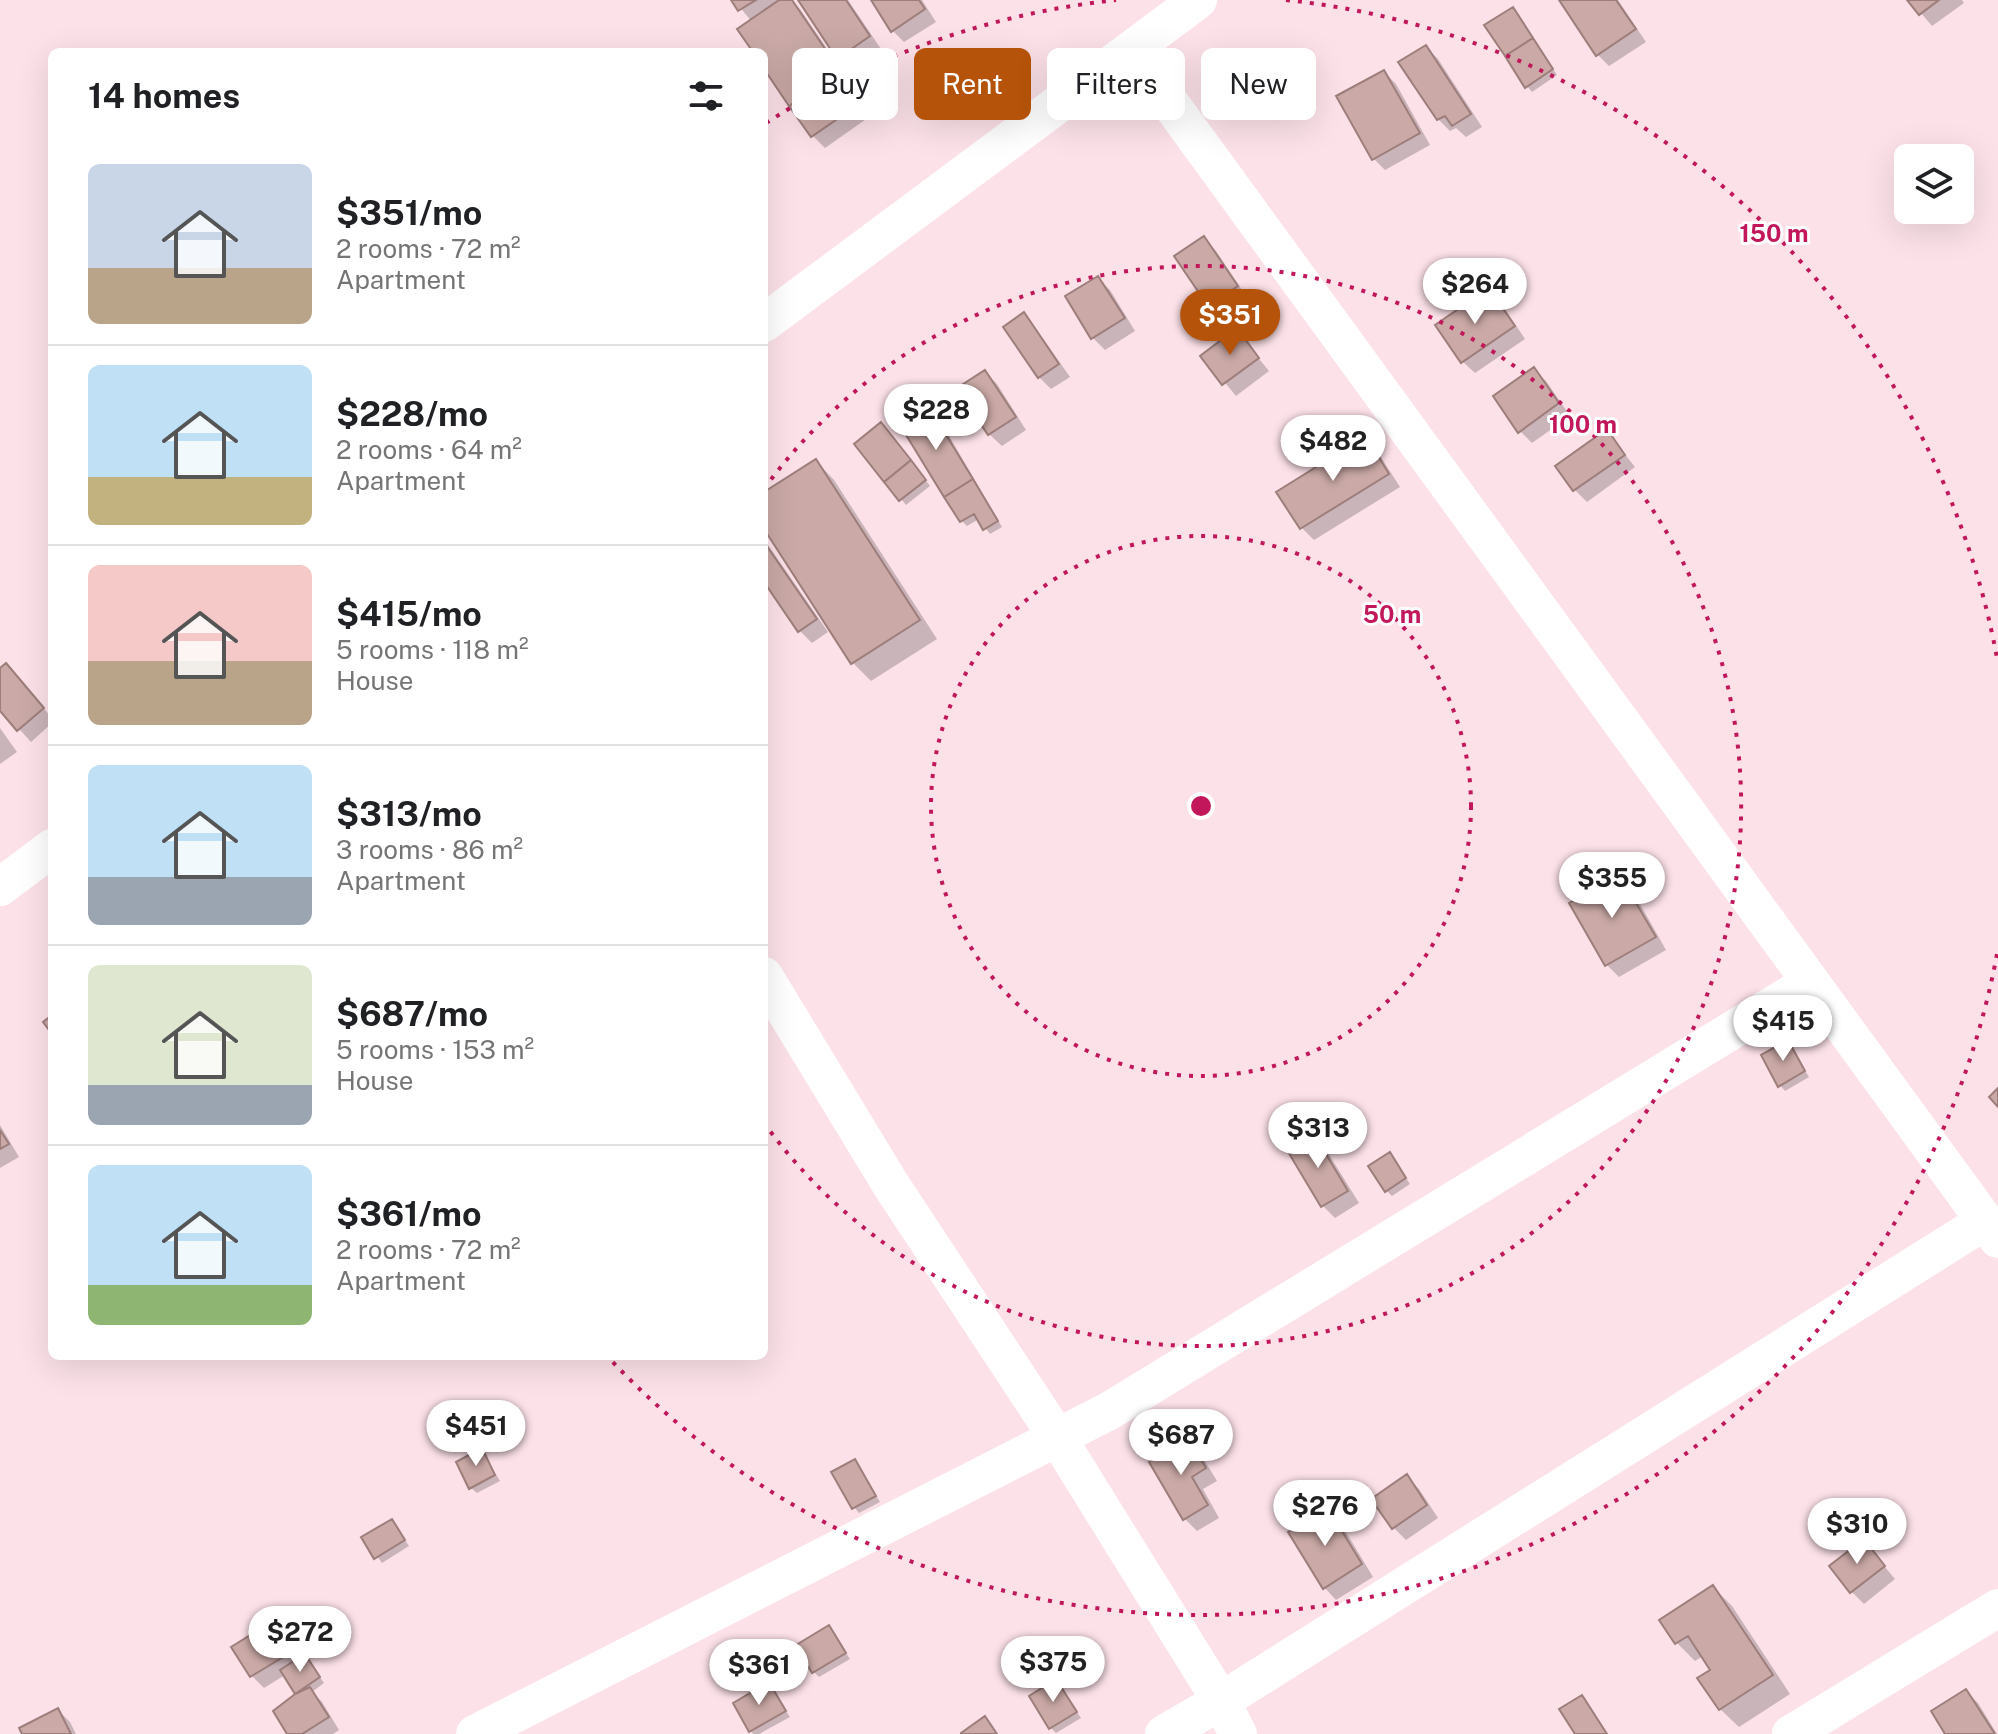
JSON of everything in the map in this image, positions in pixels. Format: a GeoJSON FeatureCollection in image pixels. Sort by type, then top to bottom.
{"type":"FeatureCollection","features":[{"type":"Feature","properties":{"kind":"street"},"geometry":{"type":"LineString","coordinates":[[1136,48],[1198,0]]}},
{"type":"Feature","properties":{"kind":"street"},"geometry":{"type":"LineString","coordinates":[[768,320],[1047,114]]}},
{"type":"Feature","properties":{"kind":"street"},"geometry":{"type":"LineString","coordinates":[[1164,1734],[1230,1718],[1992,1230],[1182,120]]}},
{"type":"Feature","properties":{"kind":"street"},"geometry":{"type":"LineString","coordinates":[[0,887],[48,851]]}},
{"type":"Feature","properties":{"kind":"street"},"geometry":{"type":"LineString","coordinates":[[475,1734],[1122,1403],[1811,982]]}},
{"type":"Feature","properties":{"kind":"street"},"geometry":{"type":"LineString","coordinates":[[768,983],[891,1185],[1057,1437],[1230,1718]]}},
{"type":"Feature","properties":{"kind":"street"},"geometry":{"type":"LineString","coordinates":[[1791,1734],[1998,1608]]}},
{"type":"Feature","properties":{"kind":"building"},"geometry":{"type":"Polygon","coordinates":[[[731,0],[756,0],[738,11],[731,0]]]}},
{"type":"Feature","properties":{"kind":"building"},"geometry":{"type":"Polygon","coordinates":[[[779,0],[792,0],[824,48],[792,48],[792,104],[789,106],[768,75],[768,48],[750,48],[737,29],[779,0]]]}},
{"type":"Feature","properties":{"kind":"building"},"geometry":{"type":"Polygon","coordinates":[[[798,0],[846,0],[870,36],[853,48],[830,48],[798,0]]]}},
{"type":"Feature","properties":{"kind":"building"},"geometry":{"type":"Polygon","coordinates":[[[871,0],[919,0],[925,9],[891,32],[871,0]]]}},
{"type":"Feature","properties":{"kind":"building"},"geometry":{"type":"Polygon","coordinates":[[[1559,0],[1616,0],[1636,29],[1596,56],[1559,0]]]}},
{"type":"Feature","properties":{"kind":"building"},"geometry":{"type":"Polygon","coordinates":[[[1907,0],[1939,0],[1919,15],[1907,0]]]}},
{"type":"Feature","properties":{"kind":"building"},"geometry":{"type":"Polygon","coordinates":[[[1513,7],[1533,38],[1505,56],[1484,25],[1513,7]]]}},
{"type":"Feature","properties":{"kind":"building"},"geometry":{"type":"Polygon","coordinates":[[[1533,38],[1553,69],[1525,88],[1505,56],[1533,38]]]}},
{"type":"Feature","properties":{"kind":"building"},"geometry":{"type":"Polygon","coordinates":[[[1426,45],[1471,114],[1452,126],[1445,116],[1437,120],[1398,62],[1426,45]]]}},
{"type":"Feature","properties":{"kind":"building"},"geometry":{"type":"Polygon","coordinates":[[[1384,70],[1420,133],[1372,160],[1336,96],[1384,70]]]}},
{"type":"Feature","properties":{"kind":"building"},"geometry":{"type":"Polygon","coordinates":[[[799,120],[836,120],[811,137],[799,120]]]}},
{"type":"Feature","properties":{"kind":"building"},"geometry":{"type":"Polygon","coordinates":[[[1204,236],[1238,286],[1208,306],[1174,256],[1204,236]]]}},
{"type":"Feature","properties":{"kind":"building"},"geometry":{"type":"Polygon","coordinates":[[[1098,276],[1125,318],[1091,339],[1065,296],[1098,276]]]}},
{"type":"Feature","properties":{"kind":"building"},"geometry":{"type":"Polygon","coordinates":[[[1489,288],[1515,326],[1461,363],[1435,325],[1489,288]]]}},
{"type":"Feature","properties":{"kind":"building"},"geometry":{"type":"Polygon","coordinates":[[[1024,312],[1059,364],[1038,378],[1003,327],[1024,312]]]}},
{"type":"Feature","properties":{"kind":"building"},"geometry":{"type":"Polygon","coordinates":[[[1237,328],[1259,358],[1222,385],[1200,356],[1237,328]]]}},
{"type":"Feature","properties":{"kind":"building"},"geometry":{"type":"Polygon","coordinates":[[[1534,367],[1559,403],[1518,433],[1493,396],[1534,367]]]}},
{"type":"Feature","properties":{"kind":"building"},"geometry":{"type":"Polygon","coordinates":[[[985,370],[1016,417],[988,435],[957,388],[985,370]]]}},
{"type":"Feature","properties":{"kind":"building"},"geometry":{"type":"Polygon","coordinates":[[[929,407],[973,479],[944,497],[900,425],[929,407]]]}},
{"type":"Feature","properties":{"kind":"building"},"geometry":{"type":"Polygon","coordinates":[[[881,422],[911,460],[884,482],[854,444],[881,422]]]}},
{"type":"Feature","properties":{"kind":"building"},"geometry":{"type":"Polygon","coordinates":[[[1607,429],[1625,455],[1573,491],[1555,466],[1607,429]]]}},
{"type":"Feature","properties":{"kind":"building"},"geometry":{"type":"Polygon","coordinates":[[[1366,436],[1389,474],[1300,529],[1276,492],[1366,436]]]}},
{"type":"Feature","properties":{"kind":"building"},"geometry":{"type":"Polygon","coordinates":[[[816,459],[920,620],[851,664],[768,535],[768,489],[816,459]]]}},
{"type":"Feature","properties":{"kind":"building"},"geometry":{"type":"Polygon","coordinates":[[[911,460],[926,480],[899,501],[884,482],[911,460]]]}},
{"type":"Feature","properties":{"kind":"building"},"geometry":{"type":"Polygon","coordinates":[[[973,479],[998,521],[983,530],[974,514],[960,522],[944,497],[973,479]]]}},
{"type":"Feature","properties":{"kind":"building"},"geometry":{"type":"Polygon","coordinates":[[[768,548],[817,619],[798,632],[768,588],[768,548]]]}},
{"type":"Feature","properties":{"kind":"building"},"geometry":{"type":"Polygon","coordinates":[[[6,663],[44,708],[17,731],[0,711],[0,668],[6,663]]]}},
{"type":"Feature","properties":{"kind":"building"},"geometry":{"type":"Polygon","coordinates":[[[1619,874],[1656,937],[1605,966],[1569,903],[1619,874]]]}},
{"type":"Feature","properties":{"kind":"building"},"geometry":{"type":"Polygon","coordinates":[[[1788,1040],[1805,1071],[1778,1087],[1761,1055],[1788,1040]]]}},
{"type":"Feature","properties":{"kind":"building"},"geometry":{"type":"Polygon","coordinates":[[[1998,1088],[1998,1107],[1989,1097],[1998,1088]]]}},
{"type":"Feature","properties":{"kind":"building"},"geometry":{"type":"Polygon","coordinates":[[[0,1130],[9,1144],[0,1149],[0,1130]]]}},
{"type":"Feature","properties":{"kind":"building"},"geometry":{"type":"Polygon","coordinates":[[[1314,1134],[1348,1191],[1321,1207],[1287,1150],[1314,1134]]]}},
{"type":"Feature","properties":{"kind":"building"},"geometry":{"type":"Polygon","coordinates":[[[1390,1152],[1406,1178],[1385,1192],[1368,1166],[1390,1152]]]}},
{"type":"Feature","properties":{"kind":"building"},"geometry":{"type":"Polygon","coordinates":[[[1188,1438],[1206,1468],[1192,1477],[1208,1505],[1183,1520],[1149,1462],[1188,1438]]]}},
{"type":"Feature","properties":{"kind":"building"},"geometry":{"type":"Polygon","coordinates":[[[482,1448],[495,1475],[469,1489],[456,1462],[482,1448]]]}},
{"type":"Feature","properties":{"kind":"building"},"geometry":{"type":"Polygon","coordinates":[[[855,1459],[876,1496],[852,1509],[831,1472],[855,1459]]]}},
{"type":"Feature","properties":{"kind":"building"},"geometry":{"type":"Polygon","coordinates":[[[1407,1474],[1427,1505],[1392,1529],[1371,1499],[1407,1474]]]}},
{"type":"Feature","properties":{"kind":"building"},"geometry":{"type":"Polygon","coordinates":[[[1328,1508],[1362,1564],[1323,1589],[1288,1532],[1328,1508]]]}},
{"type":"Feature","properties":{"kind":"building"},"geometry":{"type":"Polygon","coordinates":[[[392,1519],[405,1540],[374,1559],[361,1537],[392,1519]]]}},
{"type":"Feature","properties":{"kind":"building"},"geometry":{"type":"Polygon","coordinates":[[[1864,1539],[1885,1566],[1850,1593],[1829,1566],[1864,1539]]]}},
{"type":"Feature","properties":{"kind":"building"},"geometry":{"type":"Polygon","coordinates":[[[1713,1585],[1773,1675],[1719,1710],[1697,1678],[1710,1670],[1688,1636],[1675,1644],[1659,1620],[1713,1585]]]}},
{"type":"Feature","properties":{"kind":"building"},"geometry":{"type":"Polygon","coordinates":[[[271,1622],[290,1653],[250,1677],[231,1647],[271,1622]]]}},
{"type":"Feature","properties":{"kind":"building"},"geometry":{"type":"Polygon","coordinates":[[[829,1625],[846,1653],[812,1673],[796,1645],[829,1625]]]}},
{"type":"Feature","properties":{"kind":"building"},"geometry":{"type":"Polygon","coordinates":[[[305,1654],[320,1677],[295,1694],[280,1670],[305,1654]]]}},
{"type":"Feature","properties":{"kind":"building"},"geometry":{"type":"Polygon","coordinates":[[[1056,1679],[1077,1712],[1049,1729],[1029,1696],[1056,1679]]]}},
{"type":"Feature","properties":{"kind":"building"},"geometry":{"type":"Polygon","coordinates":[[[769,1682],[786,1711],[749,1732],[733,1703],[769,1682]]]}},
{"type":"Feature","properties":{"kind":"building"},"geometry":{"type":"Polygon","coordinates":[[[310,1687],[329,1717],[302,1734],[287,1734],[273,1711],[310,1687]]]}},
{"type":"Feature","properties":{"kind":"building"},"geometry":{"type":"Polygon","coordinates":[[[1966,1689],[1995,1734],[1945,1734],[1931,1711],[1966,1689]]]}},
{"type":"Feature","properties":{"kind":"building"},"geometry":{"type":"Polygon","coordinates":[[[1582,1695],[1607,1734],[1575,1734],[1559,1709],[1582,1695]]]}},
{"type":"Feature","properties":{"kind":"building"},"geometry":{"type":"Polygon","coordinates":[[[58,1708],[71,1734],[22,1734],[19,1728],[58,1708]]]}},
{"type":"Feature","properties":{"kind":"building"},"geometry":{"type":"Polygon","coordinates":[[[985,1716],[997,1734],[961,1734],[961,1733],[985,1716]]]}}]}
